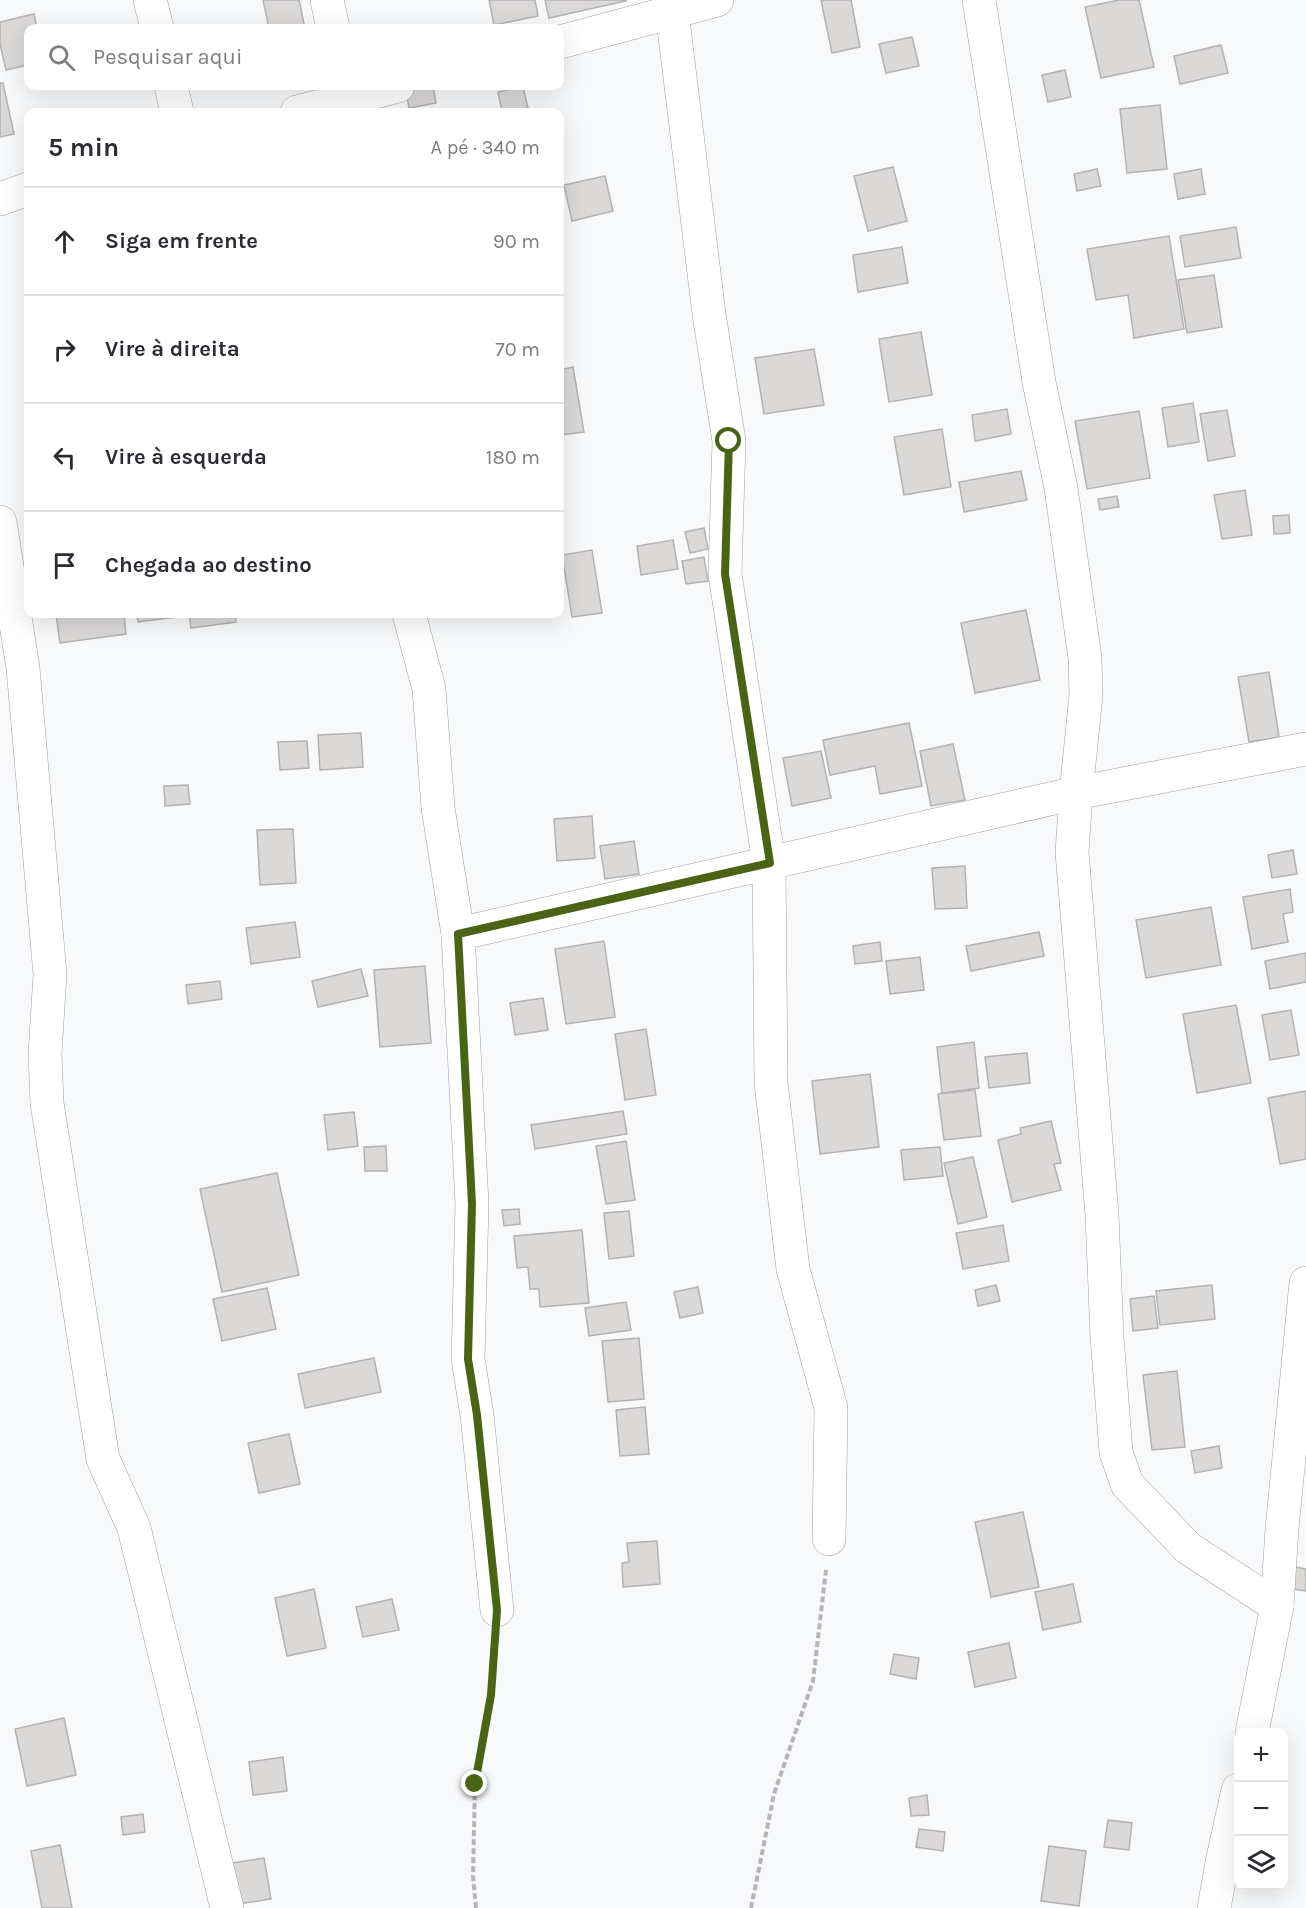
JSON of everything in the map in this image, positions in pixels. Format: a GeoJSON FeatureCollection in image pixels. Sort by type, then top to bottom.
{"type":"FeatureCollection","features":[{"type":"Feature","properties":{"kind":"street"},"geometry":{"type":"LineString","coordinates":[[150,0],[156,24]]}},
{"type":"Feature","properties":{"kind":"street"},"geometry":{"type":"LineString","coordinates":[[327,0],[332,24]]}},
{"type":"Feature","properties":{"kind":"street"},"geometry":{"type":"LineString","coordinates":[[564,41],[670,6],[717,0]]}},
{"type":"Feature","properties":{"kind":"street"},"geometry":{"type":"LineString","coordinates":[[979,0],[1039,382],[1061,488],[1085,658],[1086,695],[1072,852],[1102,1215],[1107,1337],[1116,1452],[1127,1484],[1188,1548],[1276,1606]]}},
{"type":"Feature","properties":{"kind":"street"},"geometry":{"type":"LineString","coordinates":[[670,6],[709,314],[729,441],[725,574],[770,863],[771,1083],[793,1269],[831,1408],[829,1539]]}},
{"type":"Feature","properties":{"kind":"street"},"geometry":{"type":"LineString","coordinates":[[172,90],[176,108]]}},
{"type":"Feature","properties":{"kind":"street"},"geometry":{"type":"LineString","coordinates":[[313,108],[383,90]]}},
{"type":"Feature","properties":{"kind":"street"},"geometry":{"type":"LineString","coordinates":[[0,199],[24,190]]}},
{"type":"Feature","properties":{"kind":"street"},"geometry":{"type":"LineString","coordinates":[[0,522],[22,668],[50,974],[45,1054],[47,1103],[92,1395],[103,1459],[134,1528],[227,1908]]}},
{"type":"Feature","properties":{"kind":"street"},"geometry":{"type":"LineString","coordinates":[[410,618],[429,689],[438,808],[458,934],[472,1204],[468,1359],[477,1415],[497,1610]]}},
{"type":"Feature","properties":{"kind":"street"},"geometry":{"type":"LineString","coordinates":[[458,934],[1076,793],[1306,749]]}},
{"type":"Feature","properties":{"kind":"street"},"geometry":{"type":"LineString","coordinates":[[1253,1728],[1276,1606],[1306,1283]]}},
{"type":"Feature","properties":{"kind":"street"},"geometry":{"type":"LineString","coordinates":[[1214,1908],[1234,1811]]}},
{"type":"Feature","properties":{"kind":"path"},"geometry":{"type":"LineString","coordinates":[[751,1908],[774,1794],[813,1681],[829,1539]]}},
{"type":"Feature","properties":{"kind":"path"},"geometry":{"type":"LineString","coordinates":[[476,1908],[473,1876],[475,1784],[491,1695],[497,1610]]}},
{"type":"Feature","properties":{"kind":"building"},"geometry":{"type":"Polygon","coordinates":[[[263,0],[299,0],[304,24],[268,24],[263,0]]]}},
{"type":"Feature","properties":{"kind":"building"},"geometry":{"type":"Polygon","coordinates":[[[489,0],[535,0],[538,16],[494,24],[489,0]]]}},
{"type":"Feature","properties":{"kind":"building"},"geometry":{"type":"Polygon","coordinates":[[[545,0],[626,0],[626,1],[549,18],[545,0]]]}},
{"type":"Feature","properties":{"kind":"building"},"geometry":{"type":"Polygon","coordinates":[[[821,0],[851,0],[860,47],[832,53],[821,0]]]}},
{"type":"Feature","properties":{"kind":"building"},"geometry":{"type":"Polygon","coordinates":[[[1119,0],[1139,0],[1154,67],[1101,78],[1085,7],[1119,0]]]}},
{"type":"Feature","properties":{"kind":"building"},"geometry":{"type":"Polygon","coordinates":[[[34,14],[36,24],[24,24],[24,66],[6,70],[0,44],[0,22],[34,14]]]}},
{"type":"Feature","properties":{"kind":"building"},"geometry":{"type":"Polygon","coordinates":[[[912,37],[919,66],[886,73],[879,44],[912,37]]]}},
{"type":"Feature","properties":{"kind":"building"},"geometry":{"type":"Polygon","coordinates":[[[1221,45],[1228,73],[1180,84],[1174,56],[1221,45]]]}},
{"type":"Feature","properties":{"kind":"building"},"geometry":{"type":"Polygon","coordinates":[[[1065,70],[1071,97],[1048,102],[1042,75],[1065,70]]]}},
{"type":"Feature","properties":{"kind":"building"},"geometry":{"type":"Polygon","coordinates":[[[0,83],[3,83],[14,134],[0,137],[0,83]]]}},
{"type":"Feature","properties":{"kind":"building"},"geometry":{"type":"Polygon","coordinates":[[[434,90],[436,103],[409,108],[406,91],[434,90]]]}},
{"type":"Feature","properties":{"kind":"building"},"geometry":{"type":"Polygon","coordinates":[[[524,90],[528,108],[501,108],[498,92],[524,90]]]}},
{"type":"Feature","properties":{"kind":"building"},"geometry":{"type":"Polygon","coordinates":[[[1160,105],[1167,169],[1127,173],[1120,109],[1160,105]]]}},
{"type":"Feature","properties":{"kind":"building"},"geometry":{"type":"Polygon","coordinates":[[[893,167],[907,221],[868,231],[854,176],[893,167]]]}},
{"type":"Feature","properties":{"kind":"building"},"geometry":{"type":"Polygon","coordinates":[[[1097,169],[1101,186],[1077,191],[1074,174],[1097,169]]]}},
{"type":"Feature","properties":{"kind":"building"},"geometry":{"type":"Polygon","coordinates":[[[1201,169],[1205,194],[1178,199],[1174,174],[1201,169]]]}},
{"type":"Feature","properties":{"kind":"building"},"geometry":{"type":"Polygon","coordinates":[[[605,176],[613,211],[572,221],[564,185],[605,176]]]}},
{"type":"Feature","properties":{"kind":"building"},"geometry":{"type":"Polygon","coordinates":[[[1236,227],[1241,258],[1185,267],[1180,236],[1236,227]]]}},
{"type":"Feature","properties":{"kind":"building"},"geometry":{"type":"Polygon","coordinates":[[[1169,236],[1184,329],[1134,338],[1128,295],[1096,300],[1087,249],[1169,236]]]}},
{"type":"Feature","properties":{"kind":"building"},"geometry":{"type":"Polygon","coordinates":[[[902,247],[908,283],[858,292],[853,255],[902,247]]]}},
{"type":"Feature","properties":{"kind":"building"},"geometry":{"type":"Polygon","coordinates":[[[1214,275],[1222,327],[1187,333],[1178,280],[1214,275]]]}},
{"type":"Feature","properties":{"kind":"building"},"geometry":{"type":"Polygon","coordinates":[[[921,332],[932,395],[889,402],[879,339],[921,332]]]}},
{"type":"Feature","properties":{"kind":"building"},"geometry":{"type":"Polygon","coordinates":[[[814,349],[824,405],[764,414],[755,358],[814,349]]]}},
{"type":"Feature","properties":{"kind":"building"},"geometry":{"type":"Polygon","coordinates":[[[573,367],[584,432],[564,434],[564,369],[573,367]]]}},
{"type":"Feature","properties":{"kind":"building"},"geometry":{"type":"Polygon","coordinates":[[[1193,403],[1199,442],[1168,447],[1162,408],[1193,403]]]}},
{"type":"Feature","properties":{"kind":"building"},"geometry":{"type":"Polygon","coordinates":[[[1007,409],[1011,434],[975,441],[972,415],[1007,409]]]}},
{"type":"Feature","properties":{"kind":"building"},"geometry":{"type":"Polygon","coordinates":[[[1227,410],[1235,456],[1208,461],[1200,414],[1227,410]]]}},
{"type":"Feature","properties":{"kind":"building"},"geometry":{"type":"Polygon","coordinates":[[[1139,411],[1150,478],[1087,489],[1075,421],[1139,411]]]}},
{"type":"Feature","properties":{"kind":"building"},"geometry":{"type":"Polygon","coordinates":[[[942,429],[951,487],[904,495],[894,437],[942,429]]]}},
{"type":"Feature","properties":{"kind":"building"},"geometry":{"type":"Polygon","coordinates":[[[1021,471],[1027,500],[964,512],[959,482],[1021,471]]]}},
{"type":"Feature","properties":{"kind":"building"},"geometry":{"type":"Polygon","coordinates":[[[1245,490],[1252,535],[1222,539],[1214,495],[1245,490]]]}},
{"type":"Feature","properties":{"kind":"building"},"geometry":{"type":"Polygon","coordinates":[[[1117,496],[1119,507],[1100,510],[1098,499],[1117,496]]]}},
{"type":"Feature","properties":{"kind":"building"},"geometry":{"type":"Polygon","coordinates":[[[1289,515],[1290,533],[1274,534],[1273,516],[1289,515]]]}},
{"type":"Feature","properties":{"kind":"building"},"geometry":{"type":"Polygon","coordinates":[[[704,528],[708,549],[690,553],[685,532],[704,528]]]}},
{"type":"Feature","properties":{"kind":"building"},"geometry":{"type":"Polygon","coordinates":[[[673,540],[678,569],[641,575],[637,546],[673,540]]]}},
{"type":"Feature","properties":{"kind":"building"},"geometry":{"type":"Polygon","coordinates":[[[592,550],[602,613],[572,617],[564,555],[592,550]]]}},
{"type":"Feature","properties":{"kind":"building"},"geometry":{"type":"Polygon","coordinates":[[[704,557],[708,581],[686,584],[682,561],[704,557]]]}},
{"type":"Feature","properties":{"kind":"building"},"geometry":{"type":"Polygon","coordinates":[[[1026,610],[1040,680],[975,693],[961,623],[1026,610]]]}},
{"type":"Feature","properties":{"kind":"building"},"geometry":{"type":"Polygon","coordinates":[[[57,618],[124,618],[126,634],[60,643],[57,618]]]}},
{"type":"Feature","properties":{"kind":"building"},"geometry":{"type":"Polygon","coordinates":[[[138,618],[168,618],[138,622],[138,618]]]}},
{"type":"Feature","properties":{"kind":"building"},"geometry":{"type":"Polygon","coordinates":[[[190,618],[236,618],[236,622],[191,628],[190,618]]]}},
{"type":"Feature","properties":{"kind":"building"},"geometry":{"type":"Polygon","coordinates":[[[1269,672],[1279,737],[1249,742],[1238,677],[1269,672]]]}},
{"type":"Feature","properties":{"kind":"building"},"geometry":{"type":"Polygon","coordinates":[[[909,723],[922,786],[880,794],[875,766],[830,775],[823,740],[909,723]]]}},
{"type":"Feature","properties":{"kind":"building"},"geometry":{"type":"Polygon","coordinates":[[[361,733],[363,767],[320,770],[318,735],[361,733]]]}},
{"type":"Feature","properties":{"kind":"building"},"geometry":{"type":"Polygon","coordinates":[[[307,741],[309,768],[280,770],[278,742],[307,741]]]}},
{"type":"Feature","properties":{"kind":"building"},"geometry":{"type":"Polygon","coordinates":[[[953,744],[965,800],[931,806],[920,751],[953,744]]]}},
{"type":"Feature","properties":{"kind":"building"},"geometry":{"type":"Polygon","coordinates":[[[821,751],[831,798],[792,806],[783,758],[821,751]]]}},
{"type":"Feature","properties":{"kind":"building"},"geometry":{"type":"Polygon","coordinates":[[[188,785],[190,804],[165,806],[164,786],[188,785]]]}},
{"type":"Feature","properties":{"kind":"building"},"geometry":{"type":"Polygon","coordinates":[[[592,816],[595,858],[557,861],[554,819],[592,816]]]}},
{"type":"Feature","properties":{"kind":"building"},"geometry":{"type":"Polygon","coordinates":[[[293,829],[296,883],[260,885],[257,830],[293,829]]]}},
{"type":"Feature","properties":{"kind":"building"},"geometry":{"type":"Polygon","coordinates":[[[634,841],[639,874],[605,879],[600,846],[634,841]]]}},
{"type":"Feature","properties":{"kind":"building"},"geometry":{"type":"Polygon","coordinates":[[[1293,850],[1297,874],[1272,878],[1268,855],[1293,850]]]}},
{"type":"Feature","properties":{"kind":"building"},"geometry":{"type":"Polygon","coordinates":[[[965,866],[967,908],[935,909],[932,868],[965,866]]]}},
{"type":"Feature","properties":{"kind":"building"},"geometry":{"type":"Polygon","coordinates":[[[1290,889],[1293,912],[1283,914],[1288,942],[1252,949],[1243,897],[1290,889]]]}},
{"type":"Feature","properties":{"kind":"building"},"geometry":{"type":"Polygon","coordinates":[[[1211,907],[1221,965],[1146,978],[1136,920],[1211,907]]]}},
{"type":"Feature","properties":{"kind":"building"},"geometry":{"type":"Polygon","coordinates":[[[295,922],[300,957],[251,964],[246,928],[295,922]]]}},
{"type":"Feature","properties":{"kind":"building"},"geometry":{"type":"Polygon","coordinates":[[[1039,932],[1044,956],[971,971],[966,946],[1039,932]]]}},
{"type":"Feature","properties":{"kind":"building"},"geometry":{"type":"Polygon","coordinates":[[[604,941],[615,1017],[566,1024],[555,949],[604,941]]]}},
{"type":"Feature","properties":{"kind":"building"},"geometry":{"type":"Polygon","coordinates":[[[880,942],[882,961],[855,964],[853,946],[880,942]]]}},
{"type":"Feature","properties":{"kind":"building"},"geometry":{"type":"Polygon","coordinates":[[[1306,953],[1306,982],[1270,989],[1265,961],[1306,953]]]}},
{"type":"Feature","properties":{"kind":"building"},"geometry":{"type":"Polygon","coordinates":[[[920,957],[924,990],[890,994],[886,961],[920,957]]]}},
{"type":"Feature","properties":{"kind":"building"},"geometry":{"type":"Polygon","coordinates":[[[425,966],[431,1043],[380,1047],[374,970],[425,966]]]}},
{"type":"Feature","properties":{"kind":"building"},"geometry":{"type":"Polygon","coordinates":[[[361,969],[368,996],[318,1007],[312,981],[361,969]]]}},
{"type":"Feature","properties":{"kind":"building"},"geometry":{"type":"Polygon","coordinates":[[[220,981],[222,999],[188,1004],[186,985],[220,981]]]}},
{"type":"Feature","properties":{"kind":"building"},"geometry":{"type":"Polygon","coordinates":[[[543,998],[548,1030],[515,1035],[510,1003],[543,998]]]}},
{"type":"Feature","properties":{"kind":"building"},"geometry":{"type":"Polygon","coordinates":[[[1236,1005],[1251,1083],[1197,1093],[1183,1014],[1236,1005]]]}},
{"type":"Feature","properties":{"kind":"building"},"geometry":{"type":"Polygon","coordinates":[[[1291,1010],[1299,1055],[1270,1060],[1262,1015],[1291,1010]]]}},
{"type":"Feature","properties":{"kind":"building"},"geometry":{"type":"Polygon","coordinates":[[[646,1029],[656,1095],[625,1100],[615,1034],[646,1029]]]}},
{"type":"Feature","properties":{"kind":"building"},"geometry":{"type":"Polygon","coordinates":[[[974,1042],[979,1088],[942,1093],[937,1047],[974,1042]]]}},
{"type":"Feature","properties":{"kind":"building"},"geometry":{"type":"Polygon","coordinates":[[[1027,1053],[1030,1083],[989,1088],[985,1057],[1027,1053]]]}},
{"type":"Feature","properties":{"kind":"building"},"geometry":{"type":"Polygon","coordinates":[[[870,1074],[879,1147],[820,1154],[812,1081],[870,1074]]]}},
{"type":"Feature","properties":{"kind":"building"},"geometry":{"type":"Polygon","coordinates":[[[975,1090],[981,1136],[944,1140],[938,1094],[975,1090]]]}},
{"type":"Feature","properties":{"kind":"building"},"geometry":{"type":"Polygon","coordinates":[[[1306,1091],[1306,1159],[1280,1164],[1268,1098],[1306,1091]]]}},
{"type":"Feature","properties":{"kind":"building"},"geometry":{"type":"Polygon","coordinates":[[[623,1111],[627,1134],[535,1149],[531,1125],[623,1111]]]}},
{"type":"Feature","properties":{"kind":"building"},"geometry":{"type":"Polygon","coordinates":[[[354,1112],[358,1146],[328,1150],[324,1115],[354,1112]]]}},
{"type":"Feature","properties":{"kind":"building"},"geometry":{"type":"Polygon","coordinates":[[[1051,1121],[1061,1163],[1054,1164],[1061,1190],[1012,1202],[998,1140],[1021,1134],[1020,1128],[1051,1121]]]}},
{"type":"Feature","properties":{"kind":"building"},"geometry":{"type":"Polygon","coordinates":[[[626,1141],[635,1200],[606,1204],[596,1146],[626,1141]]]}},
{"type":"Feature","properties":{"kind":"building"},"geometry":{"type":"Polygon","coordinates":[[[386,1146],[387,1171],[365,1171],[364,1147],[386,1146]]]}},
{"type":"Feature","properties":{"kind":"building"},"geometry":{"type":"Polygon","coordinates":[[[940,1147],[943,1176],[904,1180],[901,1150],[940,1147]]]}},
{"type":"Feature","properties":{"kind":"building"},"geometry":{"type":"Polygon","coordinates":[[[973,1157],[987,1217],[958,1224],[944,1163],[973,1157]]]}},
{"type":"Feature","properties":{"kind":"building"},"geometry":{"type":"Polygon","coordinates":[[[277,1173],[299,1275],[222,1292],[200,1189],[277,1173]]]}},
{"type":"Feature","properties":{"kind":"building"},"geometry":{"type":"Polygon","coordinates":[[[519,1209],[520,1224],[504,1226],[502,1210],[519,1209]]]}},
{"type":"Feature","properties":{"kind":"building"},"geometry":{"type":"Polygon","coordinates":[[[629,1211],[634,1256],[609,1259],[604,1213],[629,1211]]]}},
{"type":"Feature","properties":{"kind":"building"},"geometry":{"type":"Polygon","coordinates":[[[1003,1225],[1009,1261],[963,1269],[956,1233],[1003,1225]]]}},
{"type":"Feature","properties":{"kind":"building"},"geometry":{"type":"Polygon","coordinates":[[[582,1230],[589,1303],[540,1307],[539,1289],[530,1289],[528,1267],[517,1268],[514,1236],[582,1230]]]}},
{"type":"Feature","properties":{"kind":"building"},"geometry":{"type":"Polygon","coordinates":[[[996,1285],[1000,1301],[978,1306],[975,1290],[996,1285]]]}},
{"type":"Feature","properties":{"kind":"building"},"geometry":{"type":"Polygon","coordinates":[[[1212,1285],[1215,1319],[1160,1325],[1156,1291],[1212,1285]]]}},
{"type":"Feature","properties":{"kind":"building"},"geometry":{"type":"Polygon","coordinates":[[[698,1287],[703,1313],[680,1318],[674,1292],[698,1287]]]}},
{"type":"Feature","properties":{"kind":"building"},"geometry":{"type":"Polygon","coordinates":[[[267,1288],[276,1329],[222,1341],[213,1299],[267,1288]]]}},
{"type":"Feature","properties":{"kind":"building"},"geometry":{"type":"Polygon","coordinates":[[[1154,1296],[1158,1328],[1133,1331],[1130,1299],[1154,1296]]]}},
{"type":"Feature","properties":{"kind":"building"},"geometry":{"type":"Polygon","coordinates":[[[626,1302],[631,1330],[589,1336],[585,1308],[626,1302]]]}},
{"type":"Feature","properties":{"kind":"building"},"geometry":{"type":"Polygon","coordinates":[[[639,1338],[644,1399],[608,1402],[602,1341],[639,1338]]]}},
{"type":"Feature","properties":{"kind":"building"},"geometry":{"type":"Polygon","coordinates":[[[374,1358],[381,1392],[305,1408],[298,1374],[374,1358]]]}},
{"type":"Feature","properties":{"kind":"building"},"geometry":{"type":"Polygon","coordinates":[[[1177,1371],[1185,1447],[1152,1450],[1143,1375],[1177,1371]]]}},
{"type":"Feature","properties":{"kind":"building"},"geometry":{"type":"Polygon","coordinates":[[[645,1407],[649,1454],[620,1456],[616,1410],[645,1407]]]}},
{"type":"Feature","properties":{"kind":"building"},"geometry":{"type":"Polygon","coordinates":[[[289,1434],[300,1484],[259,1493],[248,1443],[289,1434]]]}},
{"type":"Feature","properties":{"kind":"building"},"geometry":{"type":"Polygon","coordinates":[[[1219,1446],[1222,1468],[1195,1473],[1191,1451],[1219,1446]]]}},
{"type":"Feature","properties":{"kind":"building"},"geometry":{"type":"Polygon","coordinates":[[[1023,1512],[1039,1587],[991,1597],[975,1522],[1023,1512]]]}},
{"type":"Feature","properties":{"kind":"building"},"geometry":{"type":"Polygon","coordinates":[[[657,1541],[660,1584],[623,1587],[622,1563],[629,1562],[627,1543],[657,1541]]]}},
{"type":"Feature","properties":{"kind":"building"},"geometry":{"type":"Polygon","coordinates":[[[1295,1567],[1306,1569],[1306,1591],[1293,1589],[1295,1567]]]}},
{"type":"Feature","properties":{"kind":"building"},"geometry":{"type":"Polygon","coordinates":[[[1073,1584],[1081,1622],[1043,1630],[1035,1592],[1073,1584]]]}},
{"type":"Feature","properties":{"kind":"building"},"geometry":{"type":"Polygon","coordinates":[[[314,1589],[326,1648],[287,1656],[275,1598],[314,1589]]]}},
{"type":"Feature","properties":{"kind":"building"},"geometry":{"type":"Polygon","coordinates":[[[392,1599],[399,1630],[363,1637],[356,1607],[392,1599]]]}},
{"type":"Feature","properties":{"kind":"building"},"geometry":{"type":"Polygon","coordinates":[[[1009,1643],[1016,1678],[975,1687],[968,1652],[1009,1643]]]}},
{"type":"Feature","properties":{"kind":"building"},"geometry":{"type":"Polygon","coordinates":[[[894,1654],[919,1658],[916,1679],[890,1674],[894,1654]]]}},
{"type":"Feature","properties":{"kind":"building"},"geometry":{"type":"Polygon","coordinates":[[[64,1718],[76,1775],[27,1786],[15,1729],[64,1718]]]}},
{"type":"Feature","properties":{"kind":"building"},"geometry":{"type":"Polygon","coordinates":[[[283,1757],[287,1791],[253,1795],[249,1762],[283,1757]]]}},
{"type":"Feature","properties":{"kind":"building"},"geometry":{"type":"Polygon","coordinates":[[[927,1795],[929,1815],[911,1816],[909,1798],[927,1795]]]}},
{"type":"Feature","properties":{"kind":"building"},"geometry":{"type":"Polygon","coordinates":[[[143,1814],[145,1832],[123,1835],[121,1817],[143,1814]]]}},
{"type":"Feature","properties":{"kind":"building"},"geometry":{"type":"Polygon","coordinates":[[[1108,1820],[1132,1823],[1129,1850],[1104,1847],[1108,1820]]]}},
{"type":"Feature","properties":{"kind":"building"},"geometry":{"type":"Polygon","coordinates":[[[919,1829],[945,1832],[943,1851],[916,1847],[919,1829]]]}},
{"type":"Feature","properties":{"kind":"building"},"geometry":{"type":"Polygon","coordinates":[[[60,1845],[72,1908],[42,1908],[31,1851],[60,1845]]]}},
{"type":"Feature","properties":{"kind":"building"},"geometry":{"type":"Polygon","coordinates":[[[1049,1846],[1086,1851],[1079,1906],[1041,1901],[1049,1846]]]}},
{"type":"Feature","properties":{"kind":"building"},"geometry":{"type":"Polygon","coordinates":[[[264,1858],[271,1899],[239,1904],[232,1863],[264,1858]]]}},
{"type":"Feature","properties":{"kind":"route"},"geometry":{"type":"LineString","coordinates":[[475,1784],[491,1695],[497,1610],[477,1415],[468,1359],[472,1204],[458,934],[770,863],[725,574],[729,441]]}}]}
